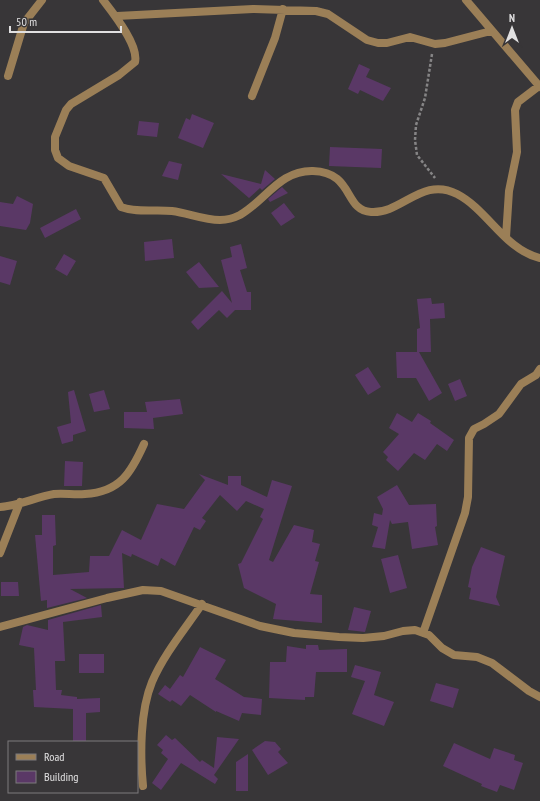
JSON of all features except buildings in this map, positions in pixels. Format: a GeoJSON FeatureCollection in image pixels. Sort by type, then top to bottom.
{"type":"FeatureCollection","features":[{"type":"Feature","properties":{"kind":"street"},"geometry":{"type":"LineString","coordinates":[[8,76],[24,23],[42,0]]}},
{"type":"Feature","properties":{"kind":"street"},"geometry":{"type":"LineString","coordinates":[[103,0],[117,16],[134,51],[135,62],[129,69],[71,104],[58,128],[55,150],[62,162],[104,178],[121,207],[132,210],[179,212],[212,220],[229,219],[240,215],[253,206],[273,186],[285,178],[298,172],[313,171],[326,173],[337,177],[358,207],[371,212],[387,209],[431,189],[447,190],[458,195],[480,211],[516,247],[529,256],[540,258]]}},
{"type":"Feature","properties":{"kind":"street"},"geometry":{"type":"LineString","coordinates":[[466,0],[540,87],[518,102],[515,110],[517,152],[508,191],[506,237]]}},
{"type":"Feature","properties":{"kind":"street"},"geometry":{"type":"LineString","coordinates":[[117,16],[253,8],[316,11],[328,14],[367,40],[378,43],[387,43],[410,37],[435,44],[445,44],[491,31]]}},
{"type":"Feature","properties":{"kind":"street"},"geometry":{"type":"LineString","coordinates":[[252,96],[275,38],[283,9]]}},
{"type":"Feature","properties":{"kind":"street"},"geometry":{"type":"LineString","coordinates":[[423,633],[466,507],[469,490],[469,438],[474,429],[499,414],[521,384],[536,375],[540,370]]}},
{"type":"Feature","properties":{"kind":"street"},"geometry":{"type":"LineString","coordinates":[[0,507],[52,495],[66,493],[85,494],[110,488],[126,477],[144,444]]}},
{"type":"Feature","properties":{"kind":"street"},"geometry":{"type":"LineString","coordinates":[[0,553],[20,502]]}},
{"type":"Feature","properties":{"kind":"street"},"geometry":{"type":"LineString","coordinates":[[0,627],[142,590],[161,591],[202,604],[260,626],[294,633],[339,638],[363,638],[384,636],[403,631],[415,630],[429,635],[442,648],[454,655],[477,657],[492,663],[529,691],[540,697]]}},
{"type":"Feature","properties":{"kind":"street"},"geometry":{"type":"LineString","coordinates":[[143,786],[144,704],[152,682],[165,658],[202,604]]}},
{"type":"Feature","properties":{"kind":"path"},"geometry":{"type":"LineString","coordinates":[[435,44],[425,98],[416,125],[415,148],[416,155],[447,190]]}}]}
